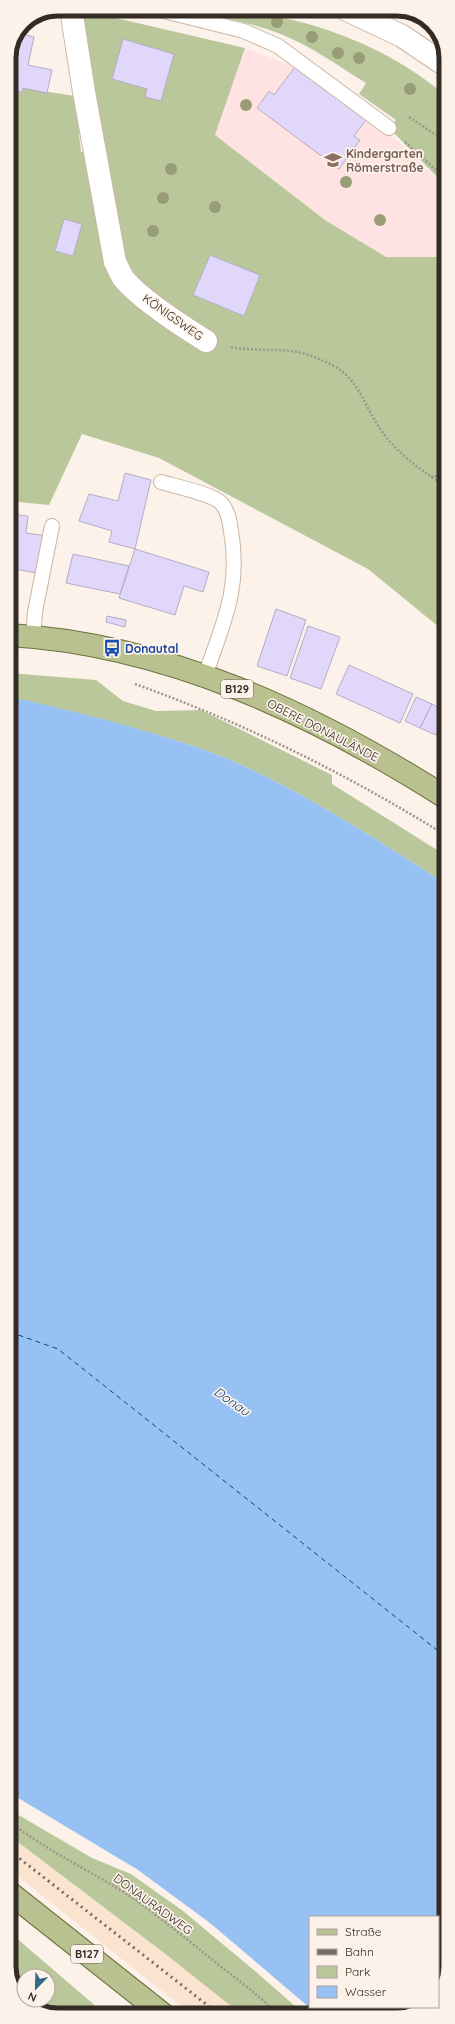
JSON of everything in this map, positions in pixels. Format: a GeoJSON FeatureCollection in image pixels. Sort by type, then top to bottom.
{"type":"FeatureCollection","features":[{"type":"Feature","properties":{"kind":"main road","name":"OBERE DONAULÄNDE"},"geometry":{"type":"LineString","coordinates":[[16,635],[33,636],[112,648],[167,663],[205,676],[311,722],[364,749],[439,793]]}},
{"type":"Feature","properties":{"kind":"main road","name":"B127"},"geometry":{"type":"LineString","coordinates":[[16,1898],[155,2008]]}},
{"type":"Feature","properties":{"kind":"street","name":"KÖNIGSWEG"},"geometry":{"type":"LineString","coordinates":[[72,16],[84,92],[115,262],[123,278],[136,291],[181,326],[206,341]]}},
{"type":"Feature","properties":{"kind":"street"},"geometry":{"type":"LineString","coordinates":[[359,16],[402,36],[439,61]]}},
{"type":"Feature","properties":{"kind":"lane"},"geometry":{"type":"LineString","coordinates":[[184,16],[244,31],[278,46],[389,128]]}},
{"type":"Feature","properties":{"kind":"lane"},"geometry":{"type":"LineString","coordinates":[[161,482],[205,495],[221,502],[230,523],[235,560],[234,584],[231,600],[205,676]]}},
{"type":"Feature","properties":{"kind":"lane"},"geometry":{"type":"LineString","coordinates":[[33,636],[35,612],[52,526]]}},
{"type":"Feature","properties":{"kind":"path"},"geometry":{"type":"LineString","coordinates":[[389,128],[439,173]]}},
{"type":"Feature","properties":{"kind":"path","name":"KÖNIGSWEG"},"geometry":{"type":"LineString","coordinates":[[206,341],[247,350],[300,352],[339,369],[355,384],[381,431],[408,458],[431,477],[439,482]]}},
{"type":"Feature","properties":{"kind":"path"},"geometry":{"type":"LineString","coordinates":[[431,477],[439,475]]}},
{"type":"Feature","properties":{"kind":"path"},"geometry":{"type":"LineString","coordinates":[[134,683],[191,704],[333,769],[439,831]]}},
{"type":"Feature","properties":{"kind":"path","name":"DONAURADWEG"},"geometry":{"type":"LineString","coordinates":[[16,1826],[52,1852],[91,1872],[124,1892],[186,1938],[270,2008]]}},
{"type":"Feature","properties":{"kind":"shaded area","name":"Kindergarten Römerstraße"},"geometry":{"type":"Polygon","coordinates":[[[245,48],[295,67],[387,131],[439,180],[439,257],[386,257],[325,220],[215,135],[245,48]]]}},
{"type":"Feature","properties":{"kind":"shaded area"},"geometry":{"type":"Polygon","coordinates":[[[16,1841],[168,1956],[233,2008],[183,2008],[16,1875],[16,1841]]]}},
{"type":"Feature","properties":{"kind":"green space"},"geometry":{"type":"Polygon","coordinates":[[[78,16],[107,16],[245,48],[215,135],[325,220],[386,257],[439,257],[439,627],[368,569],[159,458],[82,434],[49,505],[16,502],[16,91],[22,92],[23,88],[75,96],[81,152],[102,152],[78,16]]]}},
{"type":"Feature","properties":{"kind":"green space"},"geometry":{"type":"Polygon","coordinates":[[[214,16],[274,16],[314,26],[370,47],[397,61],[439,90],[439,179],[389,128],[396,120],[359,94],[366,83],[301,43],[267,29],[214,16]]]}},
{"type":"Feature","properties":{"kind":"green space"},"geometry":{"type":"Polygon","coordinates":[[[16,674],[96,680],[123,701],[156,711],[201,710],[332,775],[332,784],[439,851],[439,880],[351,824],[279,783],[241,765],[202,749],[154,734],[58,708],[16,699],[16,674]]]}},
{"type":"Feature","properties":{"kind":"green space"},"geometry":{"type":"Polygon","coordinates":[[[16,1814],[92,1858],[131,1874],[183,1911],[297,2008],[233,2008],[168,1956],[16,1841],[16,1814]]]}},
{"type":"Feature","properties":{"kind":"green space"},"geometry":{"type":"Polygon","coordinates":[[[16,1938],[21,1942],[51,1968],[16,1968],[16,1938]]]}},
{"type":"Feature","properties":{"kind":"green space"},"geometry":{"type":"Polygon","coordinates":[[[56,1972],[98,2008],[56,2008],[56,1972]]]}},
{"type":"Feature","properties":{"kind":"water","name":"Donau"},"geometry":{"type":"Polygon","coordinates":[[[16,699],[82,714],[154,734],[202,749],[241,765],[279,783],[351,824],[439,880],[439,1916],[309,1916],[309,2007],[210,1923],[138,1870],[16,1797],[16,699]]]}},
{"type":"Feature","properties":{"kind":"building"},"geometry":{"type":"Polygon","coordinates":[[[24,34],[34,37],[28,65],[52,70],[47,93],[23,88],[22,92],[16,91],[16,58],[19,42],[24,34]]]}},
{"type":"Feature","properties":{"kind":"building"},"geometry":{"type":"Polygon","coordinates":[[[123,39],[174,54],[161,101],[145,97],[147,89],[112,79],[123,39]]]}},
{"type":"Feature","properties":{"kind":"building"},"geometry":{"type":"Polygon","coordinates":[[[295,67],[366,120],[354,136],[360,140],[339,169],[257,108],[269,91],[274,95],[295,67]]]}},
{"type":"Feature","properties":{"kind":"building"},"geometry":{"type":"Polygon","coordinates":[[[64,219],[82,224],[73,256],[55,251],[64,219]]]}},
{"type":"Feature","properties":{"kind":"building"},"geometry":{"type":"Polygon","coordinates":[[[210,255],[260,275],[244,316],[193,295],[210,255]]]}},
{"type":"Feature","properties":{"kind":"building"},"geometry":{"type":"Polygon","coordinates":[[[125,473],[151,480],[135,549],[109,542],[112,531],[79,521],[89,494],[118,501],[125,473]]]}},
{"type":"Feature","properties":{"kind":"building"},"geometry":{"type":"Polygon","coordinates":[[[16,515],[28,516],[26,533],[48,536],[42,574],[16,569],[16,515]]]}},
{"type":"Feature","properties":{"kind":"building"},"geometry":{"type":"Polygon","coordinates":[[[135,549],[209,572],[203,592],[184,586],[175,615],[119,598],[135,549]]]}},
{"type":"Feature","properties":{"kind":"building"},"geometry":{"type":"Polygon","coordinates":[[[73,554],[129,566],[120,594],[66,583],[73,554]]]}},
{"type":"Feature","properties":{"kind":"building"},"geometry":{"type":"Polygon","coordinates":[[[276,609],[306,620],[287,676],[257,666],[276,609]]]}},
{"type":"Feature","properties":{"kind":"building"},"geometry":{"type":"Polygon","coordinates":[[[107,616],[126,620],[125,627],[106,622],[107,616]]]}},
{"type":"Feature","properties":{"kind":"building"},"geometry":{"type":"Polygon","coordinates":[[[308,626],[340,637],[321,689],[290,678],[308,626]]]}},
{"type":"Feature","properties":{"kind":"building"},"geometry":{"type":"Polygon","coordinates":[[[349,665],[413,694],[400,723],[336,694],[349,665]]]}},
{"type":"Feature","properties":{"kind":"building"},"geometry":{"type":"Polygon","coordinates":[[[416,697],[432,704],[420,728],[405,721],[416,697]]]}},
{"type":"Feature","properties":{"kind":"building"},"geometry":{"type":"Polygon","coordinates":[[[432,704],[439,708],[439,728],[436,735],[420,728],[432,704]]]}},
{"type":"Feature","properties":{"kind":"ferry route"},"geometry":{"type":"LineString","coordinates":[[16,1334],[58,1349],[439,1651]]}},
{"type":"Feature","properties":{"kind":"railway"},"geometry":{"type":"LineString","coordinates":[[16,1856],[211,2008]]}},
{"type":"Feature","properties":{"kind":"place","name":"Kindergarten Römerstraße"},"geometry":{"type":"Point","coordinates":[333,160]}},
{"type":"Feature","properties":{"kind":"place","name":"Donautal"},"geometry":{"type":"Point","coordinates":[112,648]}}]}
